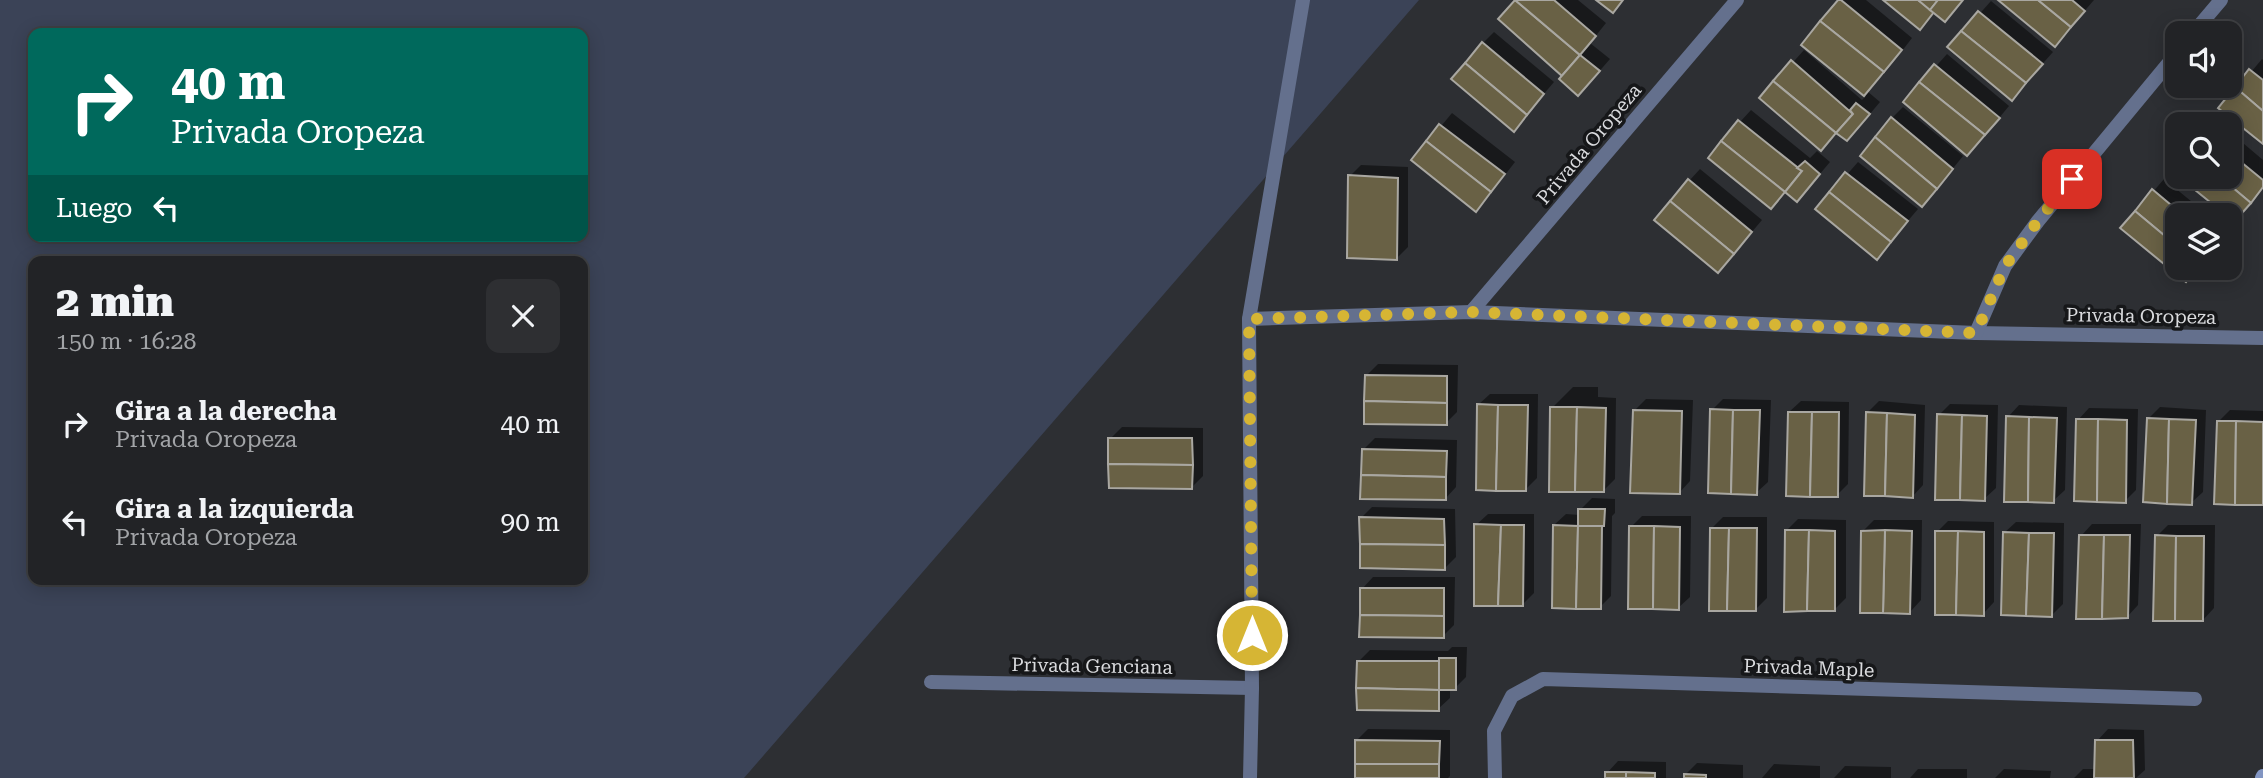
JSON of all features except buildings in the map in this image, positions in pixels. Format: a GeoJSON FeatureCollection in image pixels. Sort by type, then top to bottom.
{"type":"FeatureCollection","features":[{"type":"Feature","properties":{"kind":"street"},"geometry":{"type":"LineString","coordinates":[[1250,778],[1252,688],[1249,319],[1303,0]]}},
{"type":"Feature","properties":{"kind":"street","name":"Privada Oropeza"},"geometry":{"type":"LineString","coordinates":[[1471,312],[1737,0]]}},
{"type":"Feature","properties":{"kind":"street"},"geometry":{"type":"LineString","coordinates":[[2203,21],[2221,0]]}},
{"type":"Feature","properties":{"kind":"street"},"geometry":{"type":"LineString","coordinates":[[1976,333],[2005,266],[2038,221],[2165,68]]}},
{"type":"Feature","properties":{"kind":"street","name":"Privada Oropeza"},"geometry":{"type":"LineString","coordinates":[[1249,319],[1471,312],[1976,333],[2263,338]]}},
{"type":"Feature","properties":{"kind":"street","name":"Privada Maple"},"geometry":{"type":"LineString","coordinates":[[1495,778],[1494,731],[1512,696],[1543,679],[2195,699]]}},
{"type":"Feature","properties":{"kind":"street","name":"Privada Genciana"},"geometry":{"type":"LineString","coordinates":[[931,682],[1252,688]]}},
{"type":"Feature","properties":{"kind":"shaded area"},"geometry":{"type":"Polygon","coordinates":[[[0,0],[1419,0],[744,778],[0,778],[0,0]]]}},
{"type":"Feature","properties":{"kind":"route"},"geometry":{"type":"LineString","coordinates":[[1252,635],[1249,319],[1471,312],[1976,333],[2005,266],[2072,179]]}}]}
